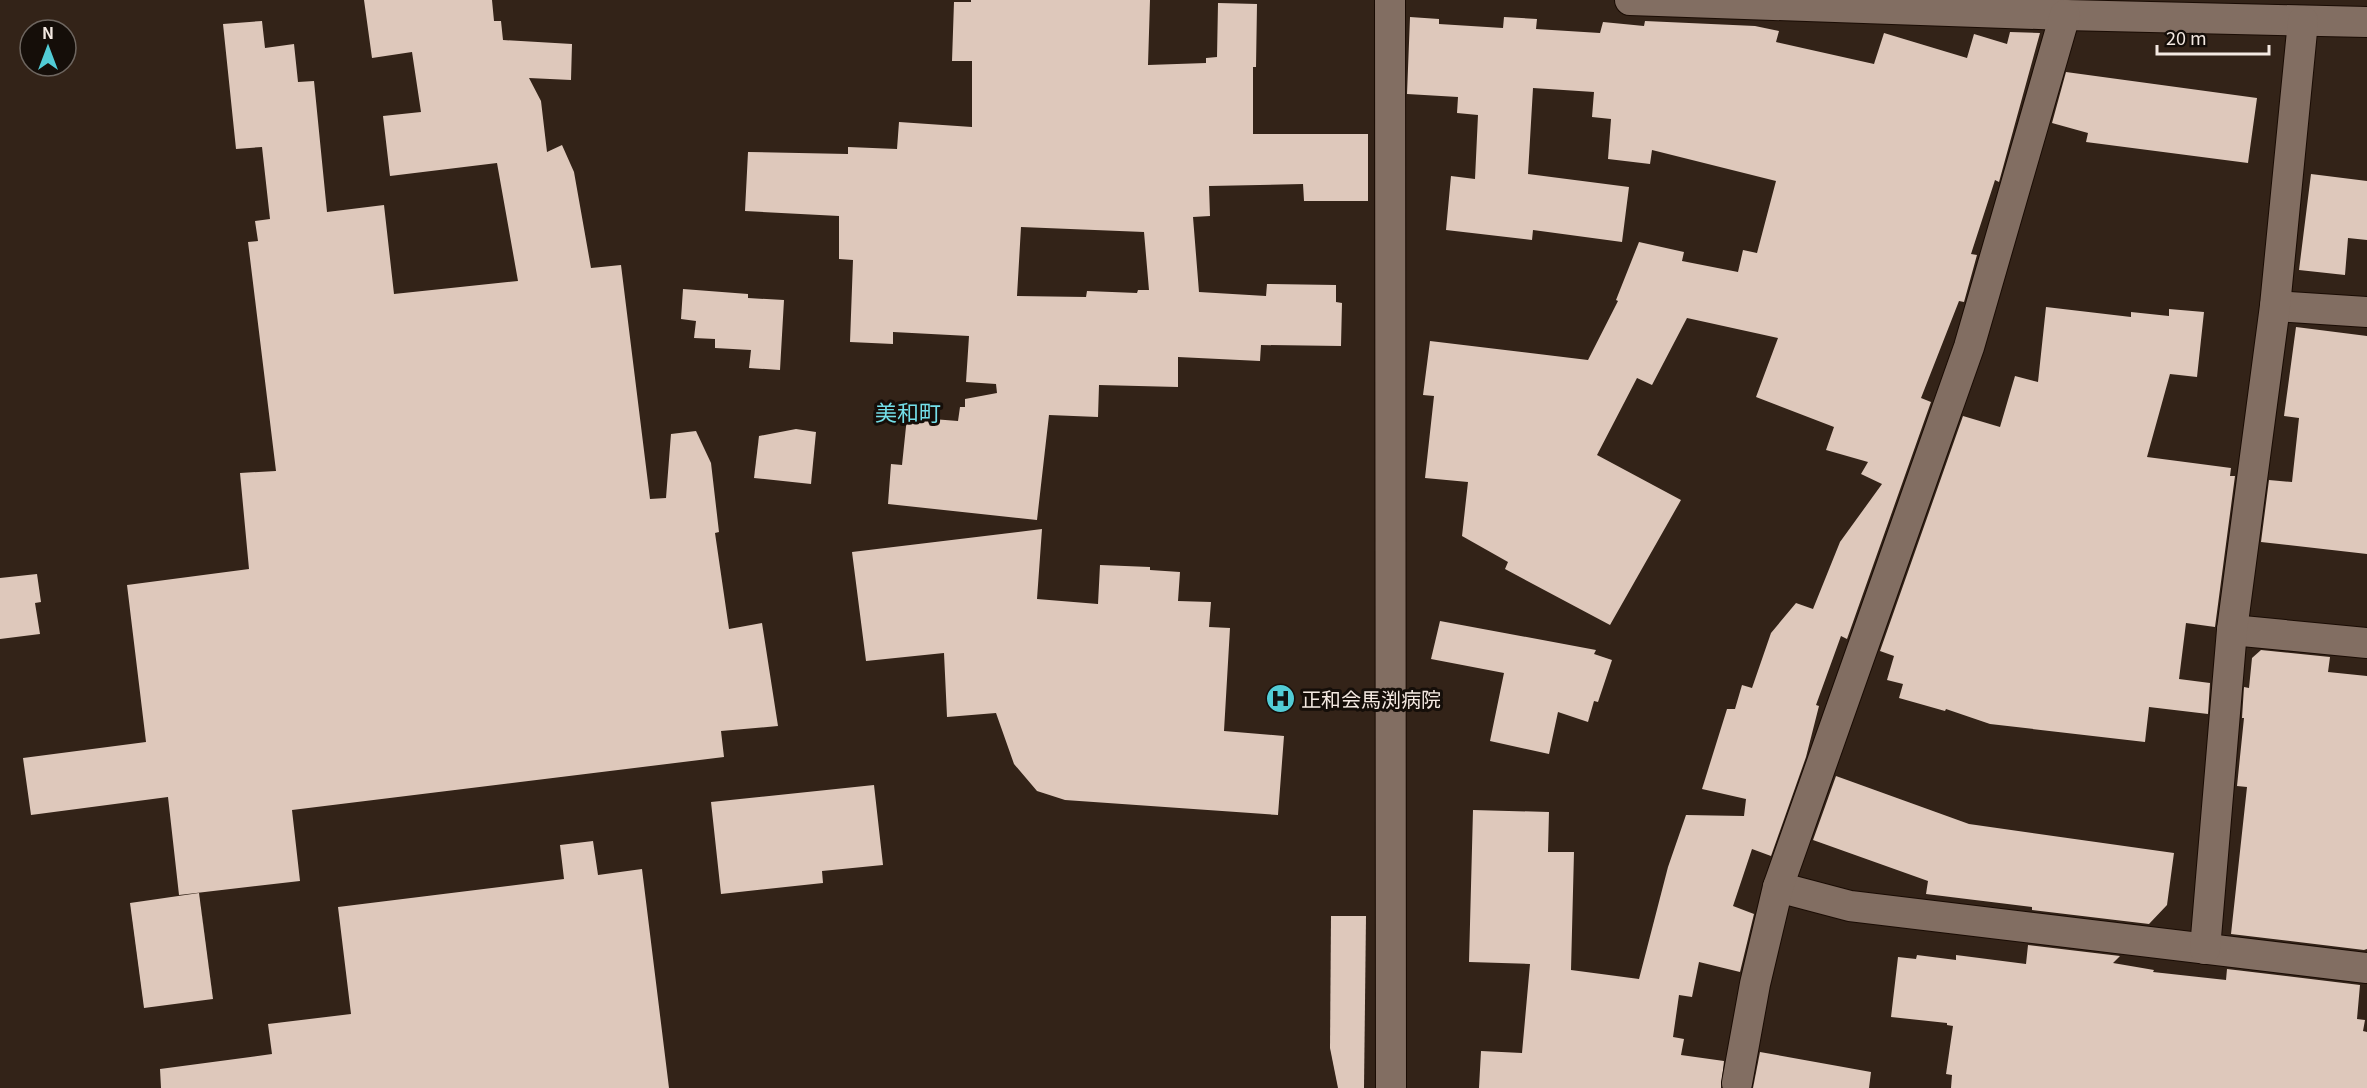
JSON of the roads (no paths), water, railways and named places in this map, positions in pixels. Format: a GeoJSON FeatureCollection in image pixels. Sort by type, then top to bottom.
{"type":"FeatureCollection","features":[{"type":"Feature","properties":{"kind":"street"},"geometry":{"type":"LineString","coordinates":[[1389,0],[1391,1088]]}},
{"type":"Feature","properties":{"kind":"street"},"geometry":{"type":"LineString","coordinates":[[1630,0],[2065,15],[2367,22]]}},
{"type":"Feature","properties":{"kind":"street"},"geometry":{"type":"LineString","coordinates":[[1737,1083],[1755,984],[1778,887],[1969,347],[2065,15]]}},
{"type":"Feature","properties":{"kind":"street"},"geometry":{"type":"LineString","coordinates":[[2205,949],[2232,630],[2275,306],[2303,21]]}},
{"type":"Feature","properties":{"kind":"street"},"geometry":{"type":"LineString","coordinates":[[2275,306],[2367,312]]}},
{"type":"Feature","properties":{"kind":"street"},"geometry":{"type":"LineString","coordinates":[[2232,630],[2367,643]]}},
{"type":"Feature","properties":{"kind":"street"},"geometry":{"type":"LineString","coordinates":[[1778,887],[1850,906],[2367,968]]}},
{"type":"Feature","properties":{"kind":"place","name":"正和会馬渕病院"},"geometry":{"type":"Point","coordinates":[1280,698]}},
{"type":"Feature","properties":{"kind":"district","name":"美和町"},"geometry":{"type":"Point","coordinates":[908,411]}}]}
